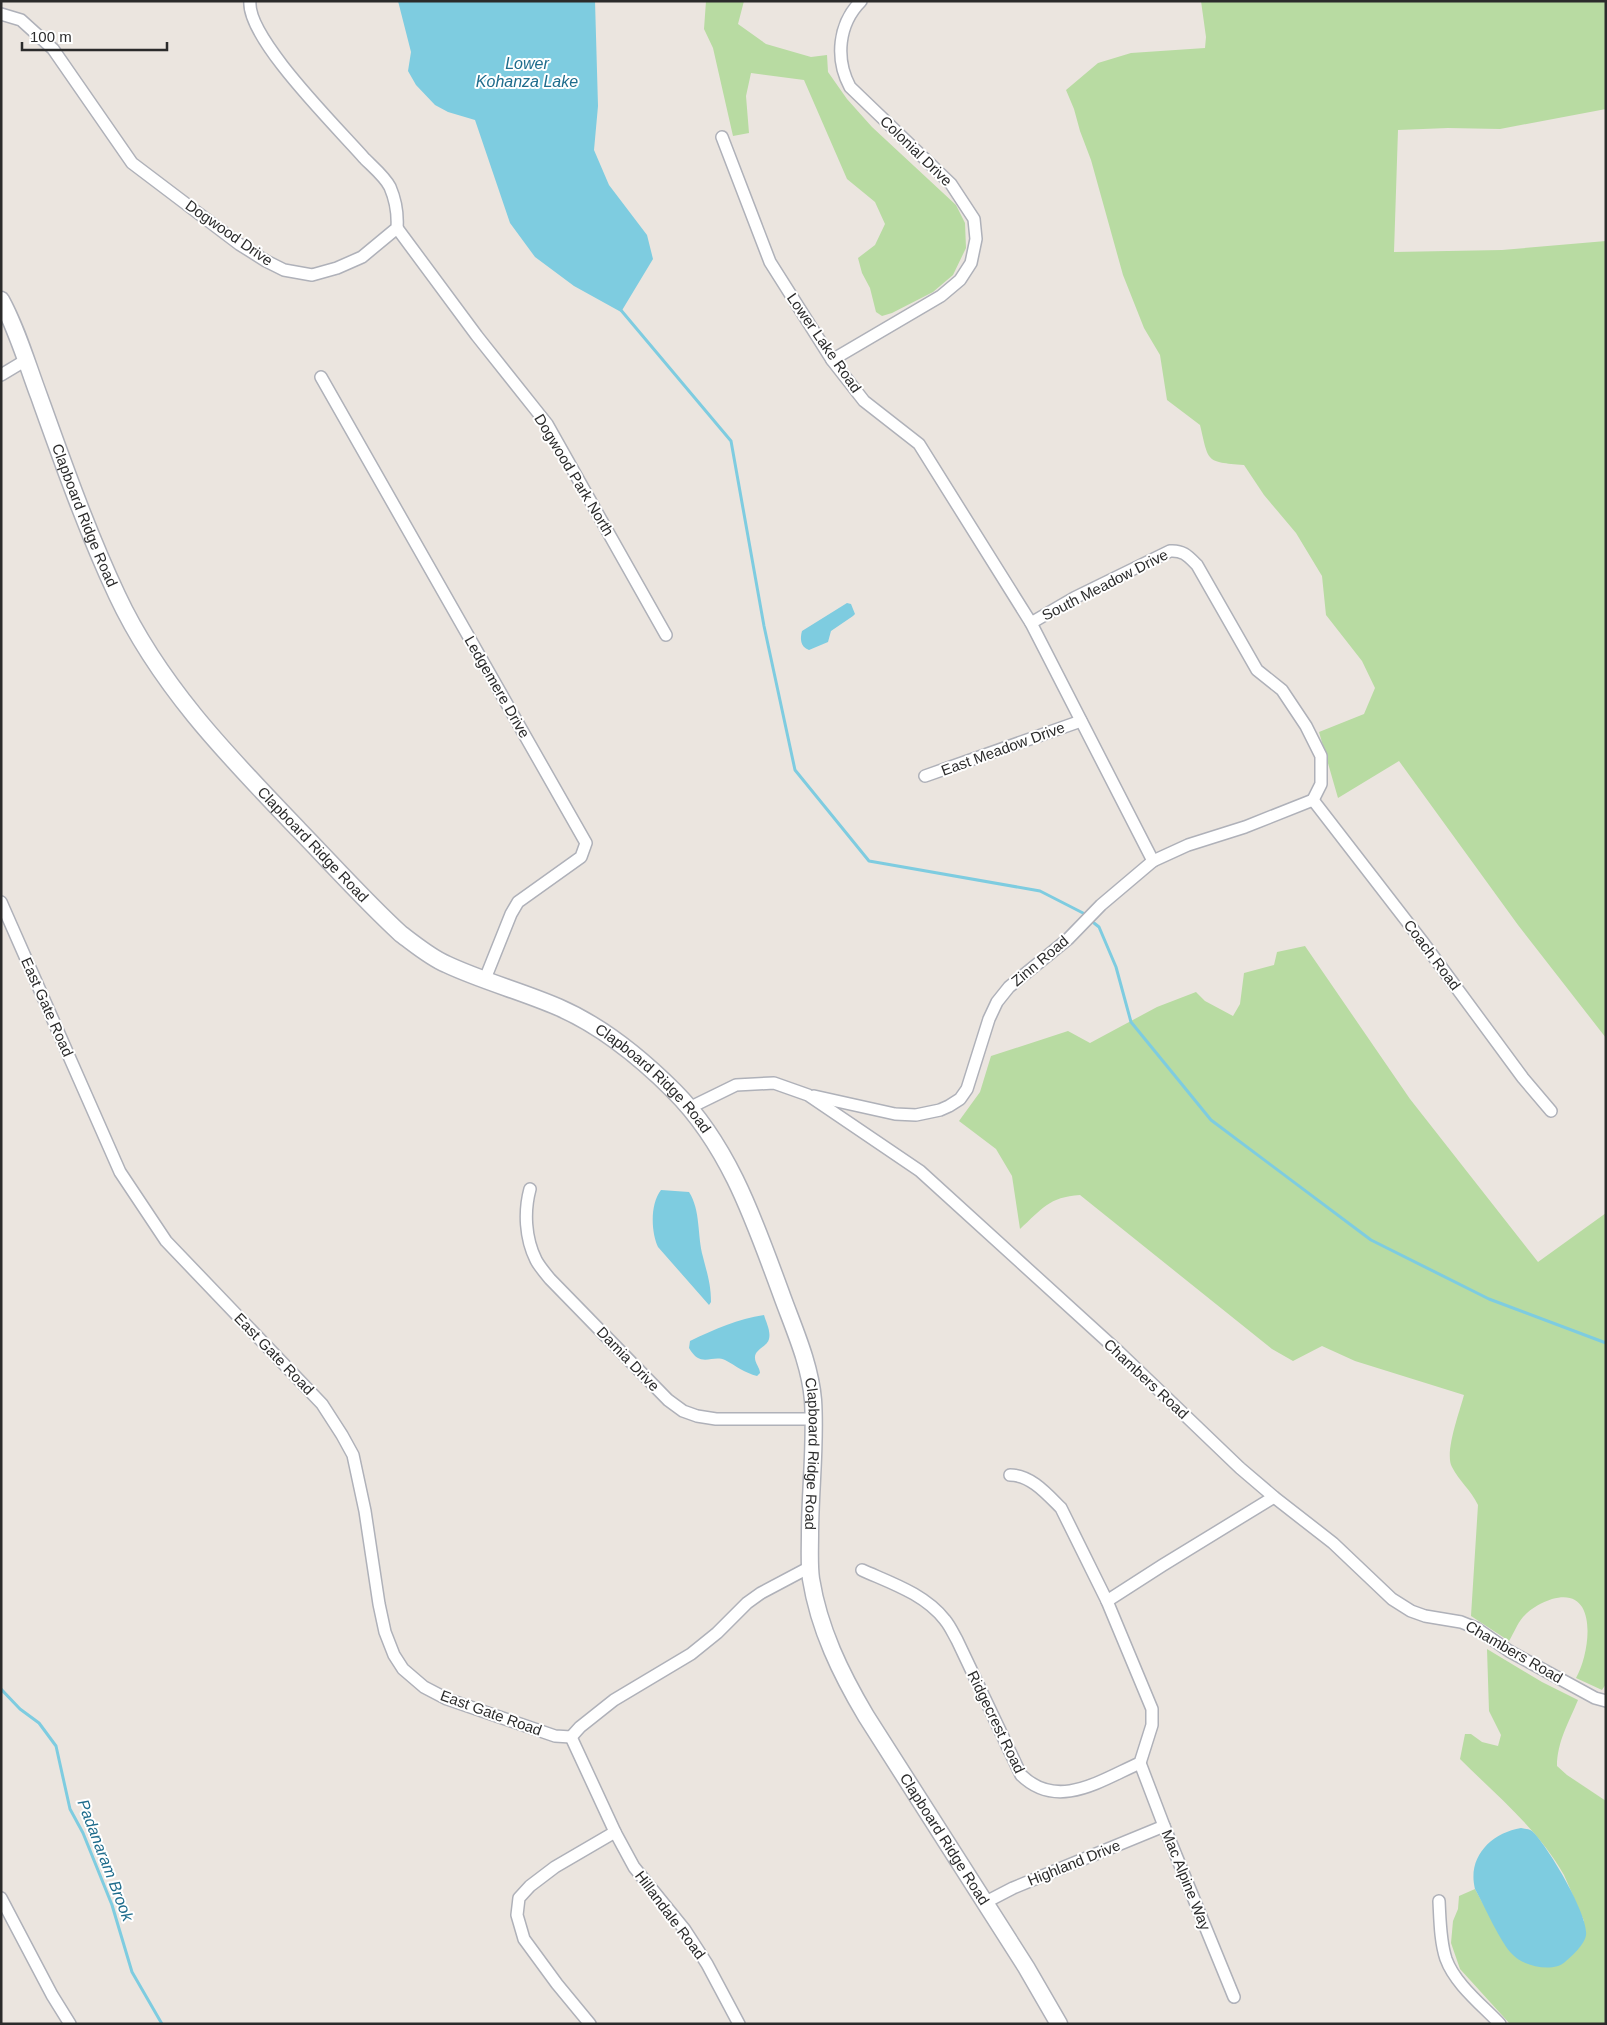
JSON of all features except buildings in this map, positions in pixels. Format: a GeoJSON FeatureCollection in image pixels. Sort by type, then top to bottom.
{"type":"FeatureCollection","features":[{"type":"Feature","properties":{"kind":"main road","name":"Clapboard Ridge Road"},"geometry":{"type":"LineString","coordinates":[[1,300],[26,360],[66,471],[118,597],[132,625],[180,699],[235,764],[385,920],[429,954],[447,965],[558,1007],[588,1022],[616,1041],[645,1064],[689,1108],[724,1158],[755,1223],[801,1348],[812,1391],[810,1567],[818,1610],[828,1642],[842,1674],[871,1724],[986,1902],[1059,2024]]}},
{"type":"Feature","properties":{"kind":"street"},"geometry":{"type":"LineString","coordinates":[[250,1],[249,10],[261,37],[267,45],[301,89],[389,186],[398,211],[397,228]]}},
{"type":"Feature","properties":{"kind":"street","name":"Colonial Drive"},"geometry":{"type":"LineString","coordinates":[[832,360],[941,296],[960,280],[970,263],[976,239],[974,219],[951,184],[850,87],[843,74],[840,47],[845,28],[855,7],[861,1]]}},
{"type":"Feature","properties":{"kind":"street","name":"Dogwood Drive"},"geometry":{"type":"LineString","coordinates":[[1,14],[21,20],[53,49],[132,163],[239,244],[266,261],[284,270],[312,275],[337,268],[362,256],[397,228]]}},
{"type":"Feature","properties":{"kind":"street","name":"Lower Lake Road"},"geometry":{"type":"LineString","coordinates":[[722,137],[770,262],[832,360],[864,401],[919,444],[1030,623]]}},
{"type":"Feature","properties":{"kind":"street","name":"Dogwood Park North"},"geometry":{"type":"LineString","coordinates":[[397,228],[477,336],[547,424],[666,635]]}},
{"type":"Feature","properties":{"kind":"street"},"geometry":{"type":"LineString","coordinates":[[1,375],[26,360]]}},
{"type":"Feature","properties":{"kind":"street","name":"Ledgemere Drive"},"geometry":{"type":"LineString","coordinates":[[321,377],[586,844],[581,857],[518,902],[511,914],[485,979]]}},
{"type":"Feature","properties":{"kind":"street","name":"South Meadow Drive"},"geometry":{"type":"LineString","coordinates":[[1153,861],[1030,623],[1074,598],[1170,552],[1179,551],[1197,565],[1257,670],[1282,690],[1306,726],[1321,756],[1321,784],[1313,800]]}},
{"type":"Feature","properties":{"kind":"street","name":"East Meadow Drive"},"geometry":{"type":"LineString","coordinates":[[925,776],[1081,721]]}},
{"type":"Feature","properties":{"kind":"street","name":"Zinn Road"},"geometry":{"type":"LineString","coordinates":[[808,1094],[895,1114],[916,1115],[949,1106],[968,1089],[989,1020],[997,1002],[1009,987],[1068,939],[1101,905],[1153,861],[1188,845],[1245,827],[1313,800]]}},
{"type":"Feature","properties":{"kind":"street","name":"Coach Road"},"geometry":{"type":"LineString","coordinates":[[1313,800],[1422,941],[1523,1078],[1551,1111]]}},
{"type":"Feature","properties":{"kind":"street","name":"East Gate Road"},"geometry":{"type":"LineString","coordinates":[[1,902],[120,1172],[142,1207],[172,1248],[322,1404],[353,1454],[366,1510],[379,1604],[385,1632],[394,1655],[403,1669],[424,1687],[447,1699],[555,1736],[571,1736]]}},
{"type":"Feature","properties":{"kind":"street","name":"Chambers Road"},"geometry":{"type":"LineString","coordinates":[[689,1108],[736,1085],[774,1083],[808,1094],[920,1171],[1274,1497],[1333,1543],[1392,1599],[1411,1611],[1425,1616],[1461,1622],[1476,1628],[1509,1651],[1595,1698],[1606,1701]]}},
{"type":"Feature","properties":{"kind":"street","name":"Damia Drive"},"geometry":{"type":"LineString","coordinates":[[530,1189],[525,1207],[529,1239],[536,1260],[550,1279],[668,1400],[683,1411],[705,1417],[813,1419]]}},
{"type":"Feature","properties":{"kind":"street"},"geometry":{"type":"LineString","coordinates":[[1010,1474],[1028,1479],[1050,1496],[1061,1508],[1107,1601],[1152,1709],[1152,1725],[1140,1763]]}},
{"type":"Feature","properties":{"kind":"street"},"geometry":{"type":"LineString","coordinates":[[1107,1601],[1274,1497]]}},
{"type":"Feature","properties":{"kind":"street"},"geometry":{"type":"LineString","coordinates":[[571,1736],[614,1700],[692,1654],[747,1603],[761,1593],[810,1567]]}},
{"type":"Feature","properties":{"kind":"street","name":"Ridgecrest Road"},"geometry":{"type":"LineString","coordinates":[[862,1570],[918,1596],[946,1620],[1020,1775],[1033,1786],[1051,1792],[1071,1791],[1090,1785],[1140,1763]]}},
{"type":"Feature","properties":{"kind":"street","name":"Hillandale Road"},"geometry":{"type":"LineString","coordinates":[[571,1736],[615,1832],[634,1867],[685,1930],[707,1964],[739,2024]]}},
{"type":"Feature","properties":{"kind":"street","name":"Mac Alpine Way"},"geometry":{"type":"LineString","coordinates":[[1140,1763],[1234,1997]]}},
{"type":"Feature","properties":{"kind":"street","name":"Highland Drive"},"geometry":{"type":"LineString","coordinates":[[986,1902],[1013,1888],[1164,1826]]}},
{"type":"Feature","properties":{"kind":"street"},"geometry":{"type":"LineString","coordinates":[[590,2024],[557,1984],[524,1939],[517,1915],[519,1898],[530,1886],[555,1867],[615,1832]]}},
{"type":"Feature","properties":{"kind":"street"},"geometry":{"type":"LineString","coordinates":[[1,1898],[52,1995],[70,2024]]}},
{"type":"Feature","properties":{"kind":"street"},"geometry":{"type":"LineString","coordinates":[[1439,1901],[1442,1943],[1452,1973],[1500,2024]]}},
{"type":"Feature","properties":{"kind":"green space"},"geometry":{"type":"Polygon","coordinates":[[[706,1],[744,1],[738,24],[766,44],[811,57],[827,55],[828,72],[847,99],[872,127],[956,205],[965,223],[966,248],[953,275],[933,292],[892,313],[882,316],[876,312],[870,288],[862,273],[858,258],[875,245],[885,224],[875,202],[847,179],[804,80],[751,73],[746,96],[749,133],[733,136],[713,48],[704,29],[706,1]]]}},
{"type":"Feature","properties":{"kind":"green space"},"geometry":{"type":"Polygon","coordinates":[[[1201,1],[1606,1],[1606,109],[1500,129],[1448,128],[1398,130],[1394,252],[1502,250],[1606,241],[1606,1038],[1518,925],[1399,761],[1338,798],[1319,732],[1364,714],[1375,688],[1362,661],[1326,615],[1322,576],[1296,533],[1264,495],[1244,465],[1222,463],[1211,458],[1205,446],[1200,425],[1167,400],[1160,355],[1144,328],[1123,275],[1091,160],[1066,90],[1098,63],[1131,53],[1205,48],[1206,37],[1201,1]]]}},
{"type":"Feature","properties":{"kind":"green space"},"geometry":{"type":"Polygon","coordinates":[[[1305,946],[1410,1099],[1538,1262],[1606,1213],[1606,1684],[1602,1690],[1576,1678],[1585,1654],[1587,1639],[1587,1624],[1584,1612],[1578,1602],[1567,1597],[1552,1599],[1536,1606],[1523,1617],[1509,1641],[1471,1616],[1478,1505],[1455,1472],[1450,1461],[1451,1442],[1464,1395],[1355,1361],[1322,1346],[1293,1361],[1272,1349],[1080,1195],[1053,1201],[1040,1210],[1020,1229],[1012,1176],[996,1149],[959,1121],[980,1092],[991,1056],[1068,1031],[1090,1043],[1157,1007],[1196,992],[1205,1001],[1233,1016],[1240,1004],[1244,973],[1274,965],[1277,952],[1305,946]]]}},
{"type":"Feature","properties":{"kind":"green space"},"geometry":{"type":"Polygon","coordinates":[[[1487,1649],[1542,1682],[1578,1700],[1561,1740],[1557,1766],[1567,1775],[1606,1801],[1606,2024],[1510,2024],[1460,1969],[1451,1943],[1453,1921],[1458,1909],[1459,1896],[1475,1889],[1505,1944],[1584,1921],[1564,1875],[1542,1843],[1530,1828],[1460,1759],[1465,1734],[1471,1734],[1482,1742],[1498,1746],[1501,1735],[1489,1711],[1487,1649]]]}},
{"type":"Feature","properties":{"kind":"water","name":"Lower Kohanza Lake"},"geometry":{"type":"Polygon","coordinates":[[[398,1],[595,1],[598,106],[594,150],[609,185],[647,235],[653,259],[621,312],[574,286],[535,257],[510,223],[475,120],[448,112],[435,105],[416,85],[408,71],[411,52],[398,1]]]}},
{"type":"Feature","properties":{"kind":"water"},"geometry":{"type":"Polygon","coordinates":[[[847,603],[851,604],[855,614],[831,631],[828,642],[809,650],[806,649],[802,645],[802,631],[847,603]]]}},
{"type":"Feature","properties":{"kind":"water"},"geometry":{"type":"Polygon","coordinates":[[[661,1190],[689,1192],[693,1199],[701,1249],[710,1284],[711,1302],[709,1305],[658,1247],[654,1234],[653,1210],[661,1190]]]}},
{"type":"Feature","properties":{"kind":"water"},"geometry":{"type":"Polygon","coordinates":[[[764,1315],[769,1336],[766,1344],[755,1355],[760,1373],[757,1376],[725,1360],[698,1358],[689,1348],[690,1341],[708,1332],[764,1315]]]}},
{"type":"Feature","properties":{"kind":"water"},"geometry":{"type":"Polygon","coordinates":[[[1521,1828],[1532,1831],[1547,1850],[1566,1881],[1585,1925],[1586,1935],[1581,1946],[1565,1962],[1553,1967],[1546,1968],[1531,1965],[1518,1959],[1508,1950],[1475,1889],[1473,1877],[1475,1867],[1478,1857],[1484,1848],[1500,1835],[1521,1828]]]}},
{"type":"Feature","properties":{"kind":"waterway"},"geometry":{"type":"LineString","coordinates":[[620,309],[731,441],[764,626],[795,770],[869,861],[1040,891],[1083,913]]}},
{"type":"Feature","properties":{"kind":"waterway"},"geometry":{"type":"LineString","coordinates":[[1094,923],[1099,927],[1116,967],[1131,1022],[1211,1120],[1371,1240],[1489,1299],[1606,1343]]}},
{"type":"Feature","properties":{"kind":"waterway","name":"Padanaram Brook"},"geometry":{"type":"LineString","coordinates":[[1,1689],[20,1709],[39,1723],[56,1746],[70,1809],[83,1833],[112,1905],[132,1972],[162,2024]]}}]}
